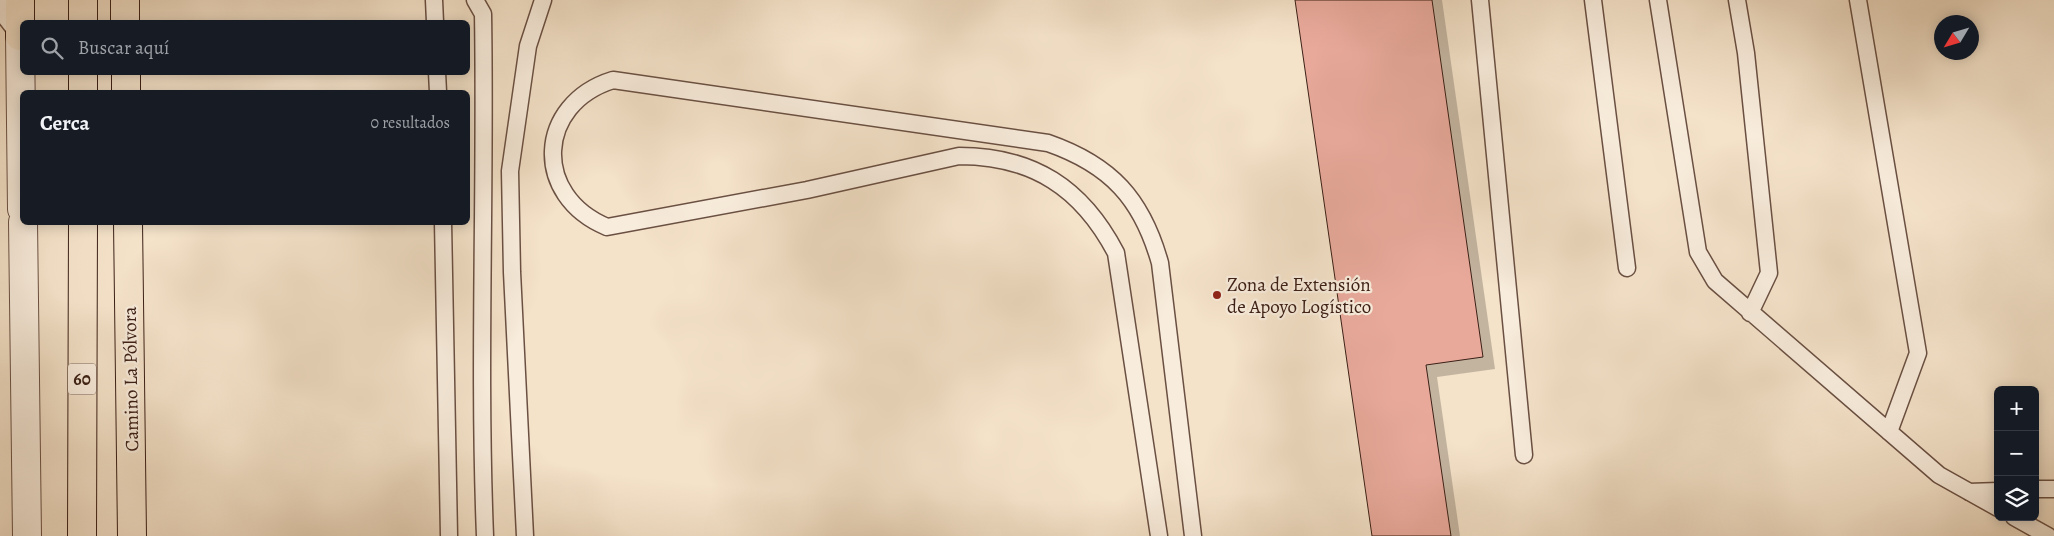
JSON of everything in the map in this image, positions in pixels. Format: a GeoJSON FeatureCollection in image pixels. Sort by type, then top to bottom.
{"type":"FeatureCollection","features":[{"type":"Feature","properties":{"kind":"highway"},"geometry":{"type":"LineString","coordinates":[[20,0],[20,36]]}},
{"type":"Feature","properties":{"kind":"highway"},"geometry":{"type":"LineString","coordinates":[[83,0],[83,20]]}},
{"type":"Feature","properties":{"kind":"highway"},"geometry":{"type":"LineString","coordinates":[[125,0],[125,20]]}},
{"type":"Feature","properties":{"kind":"highway"},"geometry":{"type":"LineString","coordinates":[[83,75],[83,90]]}},
{"type":"Feature","properties":{"kind":"highway"},"geometry":{"type":"LineString","coordinates":[[126,75],[126,90]]}},
{"type":"Feature","properties":{"kind":"highway","name":"60"},"geometry":{"type":"LineString","coordinates":[[82,536],[83,225]]}},
{"type":"Feature","properties":{"kind":"highway","name":"Camino La Pólvora"},"geometry":{"type":"LineString","coordinates":[[128,225],[132,536]]}},
{"type":"Feature","properties":{"kind":"street"},"geometry":{"type":"LineString","coordinates":[[20,75],[21,90]]}},
{"type":"Feature","properties":{"kind":"street"},"geometry":{"type":"LineString","coordinates":[[23,225],[27,536]]}},
{"type":"Feature","properties":{"kind":"lane"},"geometry":{"type":"LineString","coordinates":[[434,0],[435,20]]}},
{"type":"Feature","properties":{"kind":"lane"},"geometry":{"type":"LineString","coordinates":[[475,0],[482,14],[484,106],[481,371],[485,536]]}},
{"type":"Feature","properties":{"kind":"lane"},"geometry":{"type":"LineString","coordinates":[[525,536],[512,272],[510,171],[528,46],[544,0]]}},
{"type":"Feature","properties":{"kind":"lane"},"geometry":{"type":"LineString","coordinates":[[1480,0],[1524,455]]}},
{"type":"Feature","properties":{"kind":"lane"},"geometry":{"type":"LineString","coordinates":[[1593,0],[1627,268]]}},
{"type":"Feature","properties":{"kind":"lane"},"geometry":{"type":"LineString","coordinates":[[1658,0],[1698,252],[1715,281],[1939,475],[1994,506]]}},
{"type":"Feature","properties":{"kind":"lane"},"geometry":{"type":"LineString","coordinates":[[1738,0],[1746,53],[1769,273],[1750,313]]}},
{"type":"Feature","properties":{"kind":"lane"},"geometry":{"type":"LineString","coordinates":[[1858,0],[1918,353],[1889,432]]}},
{"type":"Feature","properties":{"kind":"lane"},"geometry":{"type":"LineString","coordinates":[[0,4],[2,14],[20,36]]}},
{"type":"Feature","properties":{"kind":"lane"},"geometry":{"type":"LineString","coordinates":[[437,75],[438,90]]}},
{"type":"Feature","properties":{"kind":"lane"},"geometry":{"type":"LineString","coordinates":[[1159,536],[1116,253],[1104,230],[1088,209],[1070,191],[1050,178],[1014,163],[983,156],[959,156],[807,190],[607,226],[592,221],[574,206],[561,187],[556,173],[553,158],[554,140],[560,123],[569,108],[581,95],[596,85],[613,80],[1048,143],[1070,151],[1109,175],[1125,191],[1141,213],[1153,237],[1160,263],[1193,536]]}},
{"type":"Feature","properties":{"kind":"lane"},"geometry":{"type":"LineString","coordinates":[[443,225],[448,536]]}},
{"type":"Feature","properties":{"kind":"lane"},"geometry":{"type":"LineString","coordinates":[[2039,489],[2054,489]]}},
{"type":"Feature","properties":{"kind":"lane"},"geometry":{"type":"LineString","coordinates":[[1969,492],[1994,491]]}},
{"type":"Feature","properties":{"kind":"lane"},"geometry":{"type":"LineString","coordinates":[[2021,521],[2048,536]]}},
{"type":"Feature","properties":{"kind":"building"},"geometry":{"type":"Polygon","coordinates":[[[1295,0],[1432,0],[1483,357],[1426,365],[1451,536],[1372,536],[1295,0]]]}},
{"type":"Feature","properties":{"kind":"place","name":"Zona de Extensión de Apoyo Logístico"},"geometry":{"type":"Point","coordinates":[1217,295]}}]}
